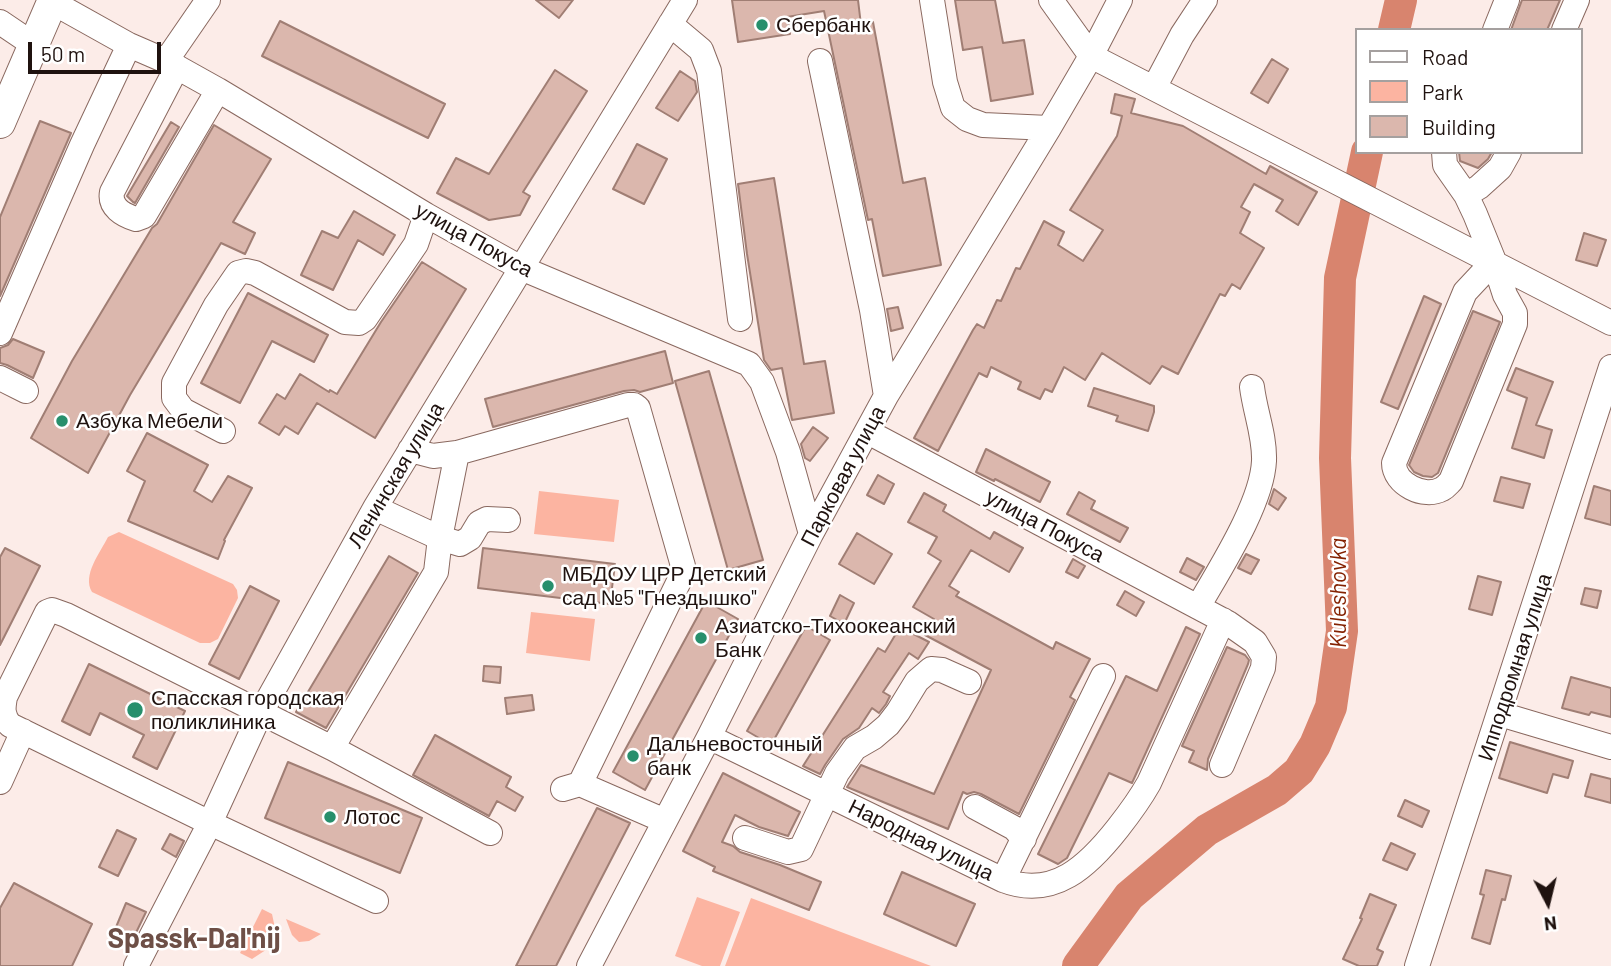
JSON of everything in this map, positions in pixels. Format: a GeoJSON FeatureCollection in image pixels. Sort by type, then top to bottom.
{"type":"FeatureCollection","features":[{"type":"Feature","properties":{"kind":"main road"},"geometry":{"type":"LineString","coordinates":[[0,123],[53,1]]}},
{"type":"Feature","properties":{"kind":"street"},"geometry":{"type":"LineString","coordinates":[[208,0],[172,64],[112,192],[110,199],[114,206],[128,217],[136,219],[144,216],[218,90]]}},
{"type":"Feature","properties":{"kind":"street","name":"Ленинская улица"},"geometry":{"type":"LineString","coordinates":[[136,966],[210,823],[260,714],[375,508],[685,0]]}},
{"type":"Feature","properties":{"kind":"street"},"geometry":{"type":"LineString","coordinates":[[932,0],[945,82],[953,107],[967,119],[983,125],[1049,128]]}},
{"type":"Feature","properties":{"kind":"street"},"geometry":{"type":"LineString","coordinates":[[1051,0],[1091,56],[1611,323]]}},
{"type":"Feature","properties":{"kind":"street","name":"Парковая улица"},"geometry":{"type":"LineString","coordinates":[[589,966],[811,534],[886,396],[1049,128],[1120,0]]}},
{"type":"Feature","properties":{"kind":"street"},"geometry":{"type":"LineString","coordinates":[[1154,88],[1182,35],[1205,0]]}},
{"type":"Feature","properties":{"kind":"street"},"geometry":{"type":"LineString","coordinates":[[1495,28],[1507,0]]}},
{"type":"Feature","properties":{"kind":"street"},"geometry":{"type":"LineString","coordinates":[[1565,28],[1577,0]]}},
{"type":"Feature","properties":{"kind":"street","name":"улица Покуса"},"geometry":{"type":"LineString","coordinates":[[53,1],[129,45],[172,64],[218,90],[426,215],[521,268],[749,364],[762,382],[788,452],[811,534]]}},
{"type":"Feature","properties":{"kind":"street"},"geometry":{"type":"LineString","coordinates":[[0,22],[34,45]]}},
{"type":"Feature","properties":{"kind":"street"},"geometry":{"type":"LineString","coordinates":[[670,24],[701,50],[709,71],[740,319]]}},
{"type":"Feature","properties":{"kind":"street"},"geometry":{"type":"LineString","coordinates":[[0,333],[129,45]]}},
{"type":"Feature","properties":{"kind":"street"},"geometry":{"type":"LineString","coordinates":[[820,61],[872,310],[886,396]]}},
{"type":"Feature","properties":{"kind":"street"},"geometry":{"type":"LineString","coordinates":[[1444,154],[1445,164],[1466,195],[1494,261],[1505,295],[1515,313],[1515,324],[1451,481],[1434,492],[1423,492],[1399,478],[1394,463],[1465,292],[1494,261]]}},
{"type":"Feature","properties":{"kind":"street"},"geometry":{"type":"LineString","coordinates":[[1466,195],[1500,169],[1508,154]]}},
{"type":"Feature","properties":{"kind":"street"},"geometry":{"type":"LineString","coordinates":[[223,431],[183,410],[174,398],[174,383],[216,305],[238,273],[255,273],[345,322],[359,323],[365,319],[416,244],[426,215]]}},
{"type":"Feature","properties":{"kind":"street","name":"Ипподромная улица"},"geometry":{"type":"LineString","coordinates":[[1417,966],[1611,367]]}},
{"type":"Feature","properties":{"kind":"street"},"geometry":{"type":"LineString","coordinates":[[0,378],[26,391]]}},
{"type":"Feature","properties":{"kind":"street"},"geometry":{"type":"LineString","coordinates":[[1198,607],[1249,514],[1262,481],[1264,460],[1261,430],[1252,387]]}},
{"type":"Feature","properties":{"kind":"street"},"geometry":{"type":"LineString","coordinates":[[410,450],[433,456],[457,453],[628,405],[638,408],[683,573],[571,786],[665,821]]}},
{"type":"Feature","properties":{"kind":"street","name":"улица Покуса"},"geometry":{"type":"LineString","coordinates":[[868,432],[1223,620],[1255,642],[1264,657],[1263,668],[1222,765]]}},
{"type":"Feature","properties":{"kind":"street"},"geometry":{"type":"LineString","coordinates":[[332,748],[436,572],[457,453]]}},
{"type":"Feature","properties":{"kind":"street"},"geometry":{"type":"LineString","coordinates":[[375,508],[440,538],[460,544],[470,538],[479,523],[487,519],[508,520]]}},
{"type":"Feature","properties":{"kind":"street"},"geometry":{"type":"LineString","coordinates":[[376,901],[10,724],[3,711],[5,697],[47,612],[52,610],[66,615],[332,748],[490,833]]}},
{"type":"Feature","properties":{"kind":"street"},"geometry":{"type":"LineString","coordinates":[[1003,880],[1016,885],[1047,884],[1082,868],[1099,852],[1140,799],[1149,783],[1223,620]]}},
{"type":"Feature","properties":{"kind":"street"},"geometry":{"type":"LineString","coordinates":[[746,838],[788,852],[801,849],[837,773],[855,748],[888,725],[925,673],[931,669],[942,670],[969,682]]}},
{"type":"Feature","properties":{"kind":"street","name":"Народная улица"},"geometry":{"type":"LineString","coordinates":[[709,737],[1003,880],[1103,676]]}},
{"type":"Feature","properties":{"kind":"street"},"geometry":{"type":"LineString","coordinates":[[1500,714],[1611,747]]}},
{"type":"Feature","properties":{"kind":"street"},"geometry":{"type":"LineString","coordinates":[[0,782],[23,731]]}},
{"type":"Feature","properties":{"kind":"street"},"geometry":{"type":"LineString","coordinates":[[975,807],[1014,828],[1024,839]]}},
{"type":"Feature","properties":{"kind":"green space"},"geometry":{"type":"Polygon","coordinates":[[[539,491],[619,500],[614,542],[534,534],[539,491]]]}},
{"type":"Feature","properties":{"kind":"green space"},"geometry":{"type":"Polygon","coordinates":[[[119,532],[233,584],[238,598],[218,639],[210,643],[200,643],[92,592],[89,578],[93,564],[108,537],[119,532]]]}},
{"type":"Feature","properties":{"kind":"green space"},"geometry":{"type":"Polygon","coordinates":[[[531,612],[595,619],[590,661],[526,653],[531,612]]]}},
{"type":"Feature","properties":{"kind":"green space"},"geometry":{"type":"Polygon","coordinates":[[[697,897],[740,912],[720,966],[702,966],[675,956],[697,897]]]}},
{"type":"Feature","properties":{"kind":"green space"},"geometry":{"type":"Polygon","coordinates":[[[751,898],[931,966],[725,966],[751,898]]]}},
{"type":"Feature","properties":{"kind":"green space"},"geometry":{"type":"Polygon","coordinates":[[[262,909],[272,914],[278,942],[252,959],[240,953],[262,909]]]}},
{"type":"Feature","properties":{"kind":"green space"},"geometry":{"type":"Polygon","coordinates":[[[286,919],[321,934],[309,941],[299,942],[292,935],[286,919]]]}},
{"type":"Feature","properties":{"kind":"building"},"geometry":{"type":"Polygon","coordinates":[[[536,0],[573,0],[559,18],[536,0]]]}},
{"type":"Feature","properties":{"kind":"building"},"geometry":{"type":"Polygon","coordinates":[[[732,0],[858,0],[861,25],[873,22],[903,183],[925,178],[941,265],[883,276],[872,219],[868,220],[824,11],[787,17],[790,34],[738,42],[732,0]]]}},
{"type":"Feature","properties":{"kind":"building"},"geometry":{"type":"Polygon","coordinates":[[[955,0],[995,0],[1003,43],[1024,40],[1033,94],[991,101],[982,47],[963,50],[955,0]]]}},
{"type":"Feature","properties":{"kind":"building"},"geometry":{"type":"Polygon","coordinates":[[[1522,0],[1560,0],[1548,28],[1512,28],[1522,0]]]}},
{"type":"Feature","properties":{"kind":"building"},"geometry":{"type":"Polygon","coordinates":[[[280,21],[445,104],[428,138],[262,56],[280,21]]]}},
{"type":"Feature","properties":{"kind":"building"},"geometry":{"type":"Polygon","coordinates":[[[1272,59],[1288,69],[1268,103],[1251,93],[1272,59]]]}},
{"type":"Feature","properties":{"kind":"building"},"geometry":{"type":"Polygon","coordinates":[[[555,70],[587,91],[523,192],[530,196],[520,215],[489,220],[437,193],[456,158],[489,174],[555,70]]]}},
{"type":"Feature","properties":{"kind":"building"},"geometry":{"type":"Polygon","coordinates":[[[680,71],[695,81],[697,92],[678,121],[656,108],[680,71]]]}},
{"type":"Feature","properties":{"kind":"building"},"geometry":{"type":"Polygon","coordinates":[[[1115,94],[1135,99],[1131,113],[1183,126],[1266,174],[1270,166],[1317,192],[1298,225],[1276,211],[1283,200],[1254,184],[1241,207],[1250,212],[1240,233],[1264,248],[1240,289],[1232,284],[1225,296],[1220,294],[1178,374],[1162,366],[1150,384],[1102,353],[1085,380],[1064,367],[1052,392],[1045,389],[1040,399],[1018,389],[1021,382],[991,367],[987,377],[979,373],[938,451],[914,438],[973,330],[977,324],[984,328],[997,300],[1001,301],[1016,268],[1020,269],[1044,221],[1064,232],[1058,245],[1083,261],[1103,230],[1070,210],[1117,136],[1122,116],[1111,113],[1115,94]]]}},
{"type":"Feature","properties":{"kind":"building"},"geometry":{"type":"Polygon","coordinates":[[[40,121],[71,133],[0,296],[0,217],[40,121]]]}},
{"type":"Feature","properties":{"kind":"building"},"geometry":{"type":"Polygon","coordinates":[[[171,122],[179,127],[135,203],[127,196],[171,122]]]}},
{"type":"Feature","properties":{"kind":"building"},"geometry":{"type":"Polygon","coordinates":[[[214,125],[271,159],[233,222],[255,233],[245,254],[221,243],[130,395],[88,473],[31,438],[72,361],[152,228],[157,224],[214,125]]]}},
{"type":"Feature","properties":{"kind":"building"},"geometry":{"type":"Polygon","coordinates":[[[637,144],[667,159],[644,204],[613,189],[637,144]]]}},
{"type":"Feature","properties":{"kind":"building"},"geometry":{"type":"Polygon","coordinates":[[[1459,154],[1491,154],[1478,168],[1460,161],[1459,154]]]}},
{"type":"Feature","properties":{"kind":"building"},"geometry":{"type":"Polygon","coordinates":[[[774,178],[804,364],[825,361],[834,413],[792,420],[782,368],[771,370],[764,360],[738,184],[774,178]]]}},
{"type":"Feature","properties":{"kind":"building"},"geometry":{"type":"Polygon","coordinates":[[[354,211],[395,235],[383,255],[358,240],[333,290],[301,275],[322,231],[338,238],[354,211]]]}},
{"type":"Feature","properties":{"kind":"building"},"geometry":{"type":"Polygon","coordinates":[[[1584,233],[1606,240],[1597,266],[1576,260],[1584,233]]]}},
{"type":"Feature","properties":{"kind":"building"},"geometry":{"type":"Polygon","coordinates":[[[422,262],[466,289],[375,438],[317,403],[298,434],[285,426],[279,435],[259,423],[277,394],[285,399],[300,374],[337,394],[422,262]]]}},
{"type":"Feature","properties":{"kind":"building"},"geometry":{"type":"Polygon","coordinates":[[[248,293],[328,335],[314,362],[272,341],[240,403],[201,383],[248,293]]]}},
{"type":"Feature","properties":{"kind":"building"},"geometry":{"type":"Polygon","coordinates":[[[1424,296],[1441,304],[1398,409],[1381,402],[1424,296]]]}},
{"type":"Feature","properties":{"kind":"building"},"geometry":{"type":"Polygon","coordinates":[[[898,307],[903,328],[891,331],[887,309],[898,307]]]}},
{"type":"Feature","properties":{"kind":"building"},"geometry":{"type":"Polygon","coordinates":[[[1473,311],[1500,322],[1438,473],[1432,477],[1423,476],[1414,472],[1409,465],[1473,311]]]}},
{"type":"Feature","properties":{"kind":"building"},"geometry":{"type":"Polygon","coordinates":[[[13,339],[44,352],[33,378],[0,363],[0,348],[13,339]]]}},
{"type":"Feature","properties":{"kind":"building"},"geometry":{"type":"Polygon","coordinates":[[[665,351],[673,383],[640,392],[624,391],[493,427],[485,399],[665,351]]]}},
{"type":"Feature","properties":{"kind":"building"},"geometry":{"type":"Polygon","coordinates":[[[1516,368],[1553,382],[1536,425],[1552,430],[1544,458],[1512,448],[1527,398],[1507,390],[1516,368]]]}},
{"type":"Feature","properties":{"kind":"building"},"geometry":{"type":"Polygon","coordinates":[[[709,371],[763,560],[728,570],[675,381],[709,371]]]}},
{"type":"Feature","properties":{"kind":"building"},"geometry":{"type":"Polygon","coordinates":[[[1094,388],[1154,406],[1148,431],[1116,421],[1118,416],[1088,406],[1094,388]]]}},
{"type":"Feature","properties":{"kind":"building"},"geometry":{"type":"Polygon","coordinates":[[[813,427],[828,438],[810,461],[805,458],[801,444],[813,427]]]}},
{"type":"Feature","properties":{"kind":"building"},"geometry":{"type":"Polygon","coordinates":[[[147,433],[208,465],[194,491],[212,502],[228,476],[252,488],[224,540],[218,559],[128,521],[145,481],[127,471],[147,433]]]}},
{"type":"Feature","properties":{"kind":"building"},"geometry":{"type":"Polygon","coordinates":[[[986,449],[1050,482],[1040,502],[976,472],[986,449]]]}},
{"type":"Feature","properties":{"kind":"building"},"geometry":{"type":"Polygon","coordinates":[[[878,475],[894,484],[884,504],[867,495],[878,475]]]}},
{"type":"Feature","properties":{"kind":"building"},"geometry":{"type":"Polygon","coordinates":[[[1501,477],[1530,484],[1523,508],[1494,501],[1501,477]]]}},
{"type":"Feature","properties":{"kind":"building"},"geometry":{"type":"Polygon","coordinates":[[[1594,486],[1611,491],[1611,525],[1585,518],[1594,486]]]}},
{"type":"Feature","properties":{"kind":"building"},"geometry":{"type":"Polygon","coordinates":[[[1274,489],[1286,498],[1278,510],[1269,504],[1274,489]]]}},
{"type":"Feature","properties":{"kind":"building"},"geometry":{"type":"Polygon","coordinates":[[[1079,492],[1095,501],[1091,509],[1128,528],[1120,542],[1067,514],[1079,492]]]}},
{"type":"Feature","properties":{"kind":"building"},"geometry":{"type":"Polygon","coordinates":[[[924,493],[946,505],[943,511],[990,539],[994,532],[1023,548],[1009,572],[971,550],[949,586],[959,592],[956,596],[1053,649],[1056,642],[1090,659],[1070,697],[1075,700],[1019,814],[981,794],[963,792],[948,829],[847,787],[861,765],[934,794],[991,670],[925,635],[934,619],[913,607],[941,561],[928,553],[937,537],[908,522],[924,493]]]}},
{"type":"Feature","properties":{"kind":"building"},"geometry":{"type":"Polygon","coordinates":[[[857,533],[892,554],[874,584],[839,564],[857,533]]]}},
{"type":"Feature","properties":{"kind":"building"},"geometry":{"type":"Polygon","coordinates":[[[5,548],[40,566],[0,645],[0,557],[5,548]]]}},
{"type":"Feature","properties":{"kind":"building"},"geometry":{"type":"Polygon","coordinates":[[[483,548],[615,564],[610,604],[478,588],[483,548]]]}},
{"type":"Feature","properties":{"kind":"building"},"geometry":{"type":"Polygon","coordinates":[[[1246,554],[1259,560],[1251,574],[1238,568],[1246,554]]]}},
{"type":"Feature","properties":{"kind":"building"},"geometry":{"type":"Polygon","coordinates":[[[389,556],[418,573],[326,728],[296,712],[389,556]]]}},
{"type":"Feature","properties":{"kind":"building"},"geometry":{"type":"Polygon","coordinates":[[[1187,558],[1204,567],[1196,580],[1180,572],[1187,558]]]}},
{"type":"Feature","properties":{"kind":"building"},"geometry":{"type":"Polygon","coordinates":[[[1073,559],[1085,566],[1078,578],[1066,572],[1073,559]]]}},
{"type":"Feature","properties":{"kind":"building"},"geometry":{"type":"Polygon","coordinates":[[[1478,576],[1501,582],[1492,615],[1469,609],[1478,576]]]}},
{"type":"Feature","properties":{"kind":"building"},"geometry":{"type":"Polygon","coordinates":[[[250,586],[279,601],[239,679],[209,664],[250,586]]]}},
{"type":"Feature","properties":{"kind":"building"},"geometry":{"type":"Polygon","coordinates":[[[1585,588],[1601,591],[1597,608],[1581,604],[1585,588]]]}},
{"type":"Feature","properties":{"kind":"building"},"geometry":{"type":"Polygon","coordinates":[[[1125,591],[1144,602],[1136,616],[1117,605],[1125,591]]]}},
{"type":"Feature","properties":{"kind":"building"},"geometry":{"type":"Polygon","coordinates":[[[840,595],[854,603],[844,624],[830,616],[840,595]]]}},
{"type":"Feature","properties":{"kind":"building"},"geometry":{"type":"Polygon","coordinates":[[[706,601],[738,619],[645,790],[613,772],[706,601]]]}},
{"type":"Feature","properties":{"kind":"building"},"geometry":{"type":"Polygon","coordinates":[[[806,626],[830,640],[771,745],[747,731],[806,626]]]}},
{"type":"Feature","properties":{"kind":"building"},"geometry":{"type":"Polygon","coordinates":[[[900,627],[929,642],[918,659],[909,653],[883,692],[890,696],[886,704],[879,713],[872,708],[859,728],[843,739],[820,774],[803,766],[878,648],[885,652],[900,627]]]}},
{"type":"Feature","properties":{"kind":"building"},"geometry":{"type":"Polygon","coordinates":[[[1186,627],[1200,634],[1132,783],[1109,773],[1067,858],[1058,864],[1038,854],[1126,676],[1157,691],[1186,627]]]}},
{"type":"Feature","properties":{"kind":"building"},"geometry":{"type":"Polygon","coordinates":[[[1227,647],[1245,655],[1249,660],[1208,759],[1207,770],[1189,762],[1194,751],[1182,746],[1227,647]]]}},
{"type":"Feature","properties":{"kind":"building"},"geometry":{"type":"Polygon","coordinates":[[[89,664],[185,711],[157,769],[133,757],[144,735],[100,713],[90,735],[62,721],[89,664]]]}},
{"type":"Feature","properties":{"kind":"building"},"geometry":{"type":"Polygon","coordinates":[[[484,666],[501,667],[500,683],[483,681],[484,666]]]}},
{"type":"Feature","properties":{"kind":"building"},"geometry":{"type":"Polygon","coordinates":[[[1571,677],[1611,688],[1611,717],[1562,708],[1571,677]]]}},
{"type":"Feature","properties":{"kind":"building"},"geometry":{"type":"Polygon","coordinates":[[[532,695],[534,710],[507,714],[505,698],[532,695]]]}},
{"type":"Feature","properties":{"kind":"building"},"geometry":{"type":"Polygon","coordinates":[[[435,735],[511,777],[506,787],[523,797],[515,811],[497,801],[489,816],[413,775],[435,735]]]}},
{"type":"Feature","properties":{"kind":"building"},"geometry":{"type":"Polygon","coordinates":[[[1510,742],[1573,761],[1568,778],[1553,774],[1547,793],[1499,778],[1510,742]]]}},
{"type":"Feature","properties":{"kind":"building"},"geometry":{"type":"Polygon","coordinates":[[[288,762],[422,818],[400,873],[265,818],[288,762]]]}},
{"type":"Feature","properties":{"kind":"building"},"geometry":{"type":"Polygon","coordinates":[[[723,773],[800,812],[788,836],[759,827],[735,815],[722,842],[740,852],[821,882],[809,910],[713,871],[715,867],[683,851],[723,773]]]}},
{"type":"Feature","properties":{"kind":"building"},"geometry":{"type":"Polygon","coordinates":[[[1591,774],[1611,779],[1611,803],[1585,796],[1591,774]]]}},
{"type":"Feature","properties":{"kind":"building"},"geometry":{"type":"Polygon","coordinates":[[[1405,800],[1429,811],[1422,827],[1398,816],[1405,800]]]}},
{"type":"Feature","properties":{"kind":"building"},"geometry":{"type":"Polygon","coordinates":[[[597,808],[630,823],[556,966],[516,966],[597,808]]]}},
{"type":"Feature","properties":{"kind":"building"},"geometry":{"type":"Polygon","coordinates":[[[117,830],[136,839],[118,876],[99,867],[117,830]]]}},
{"type":"Feature","properties":{"kind":"building"},"geometry":{"type":"Polygon","coordinates":[[[170,834],[184,841],[176,857],[162,849],[170,834]]]}},
{"type":"Feature","properties":{"kind":"building"},"geometry":{"type":"Polygon","coordinates":[[[1391,843],[1415,854],[1407,870],[1383,860],[1391,843]]]}},
{"type":"Feature","properties":{"kind":"building"},"geometry":{"type":"Polygon","coordinates":[[[1486,870],[1511,876],[1490,944],[1472,938],[1484,895],[1480,894],[1486,870]]]}},
{"type":"Feature","properties":{"kind":"building"},"geometry":{"type":"Polygon","coordinates":[[[902,872],[975,904],[956,946],[884,914],[902,872]]]}},
{"type":"Feature","properties":{"kind":"building"},"geometry":{"type":"Polygon","coordinates":[[[14,883],[92,924],[72,966],[0,966],[0,908],[14,883]]]}},
{"type":"Feature","properties":{"kind":"building"},"geometry":{"type":"Polygon","coordinates":[[[1370,894],[1396,905],[1377,949],[1383,952],[1377,966],[1359,966],[1343,959],[1362,919],[1360,918],[1370,894]]]}},
{"type":"Feature","properties":{"kind":"building"},"geometry":{"type":"Polygon","coordinates":[[[126,903],[146,912],[132,941],[114,932],[126,903]]]}},
{"type":"Feature","properties":{"kind":"waterway","name":"Kuleshovka"},"geometry":{"type":"LineString","coordinates":[[1394,28],[1401,0]]}},
{"type":"Feature","properties":{"kind":"waterway","name":"Kuleshovka"},"geometry":{"type":"LineString","coordinates":[[1078,966],[1129,896],[1207,830],[1277,790],[1299,771],[1315,745],[1331,707],[1342,631],[1335,458],[1340,278],[1367,154]]}},
{"type":"Feature","properties":{"kind":"place","name":"Сбербанк"},"geometry":{"type":"Point","coordinates":[762,25]}},
{"type":"Feature","properties":{"kind":"place","name":"Азбука Мебели"},"geometry":{"type":"Point","coordinates":[62,421]}},
{"type":"Feature","properties":{"kind":"place","name":"МБДОУ ЦРР Детский сад №5 \"Гнездышко\""},"geometry":{"type":"Point","coordinates":[548,586]}},
{"type":"Feature","properties":{"kind":"place","name":"Азиатско-Тихоокеанский Банк"},"geometry":{"type":"Point","coordinates":[701,638]}},
{"type":"Feature","properties":{"kind":"place","name":"Спасская городская поликлиника"},"geometry":{"type":"Point","coordinates":[135,710]}},
{"type":"Feature","properties":{"kind":"place","name":"Дальневосточный банк"},"geometry":{"type":"Point","coordinates":[633,756]}},
{"type":"Feature","properties":{"kind":"place","name":"Лотос"},"geometry":{"type":"Point","coordinates":[330,817]}},
{"type":"Feature","properties":{"kind":"district","name":"Spassk-Dal'nij"},"geometry":{"type":"Point","coordinates":[194,939]}}]}
